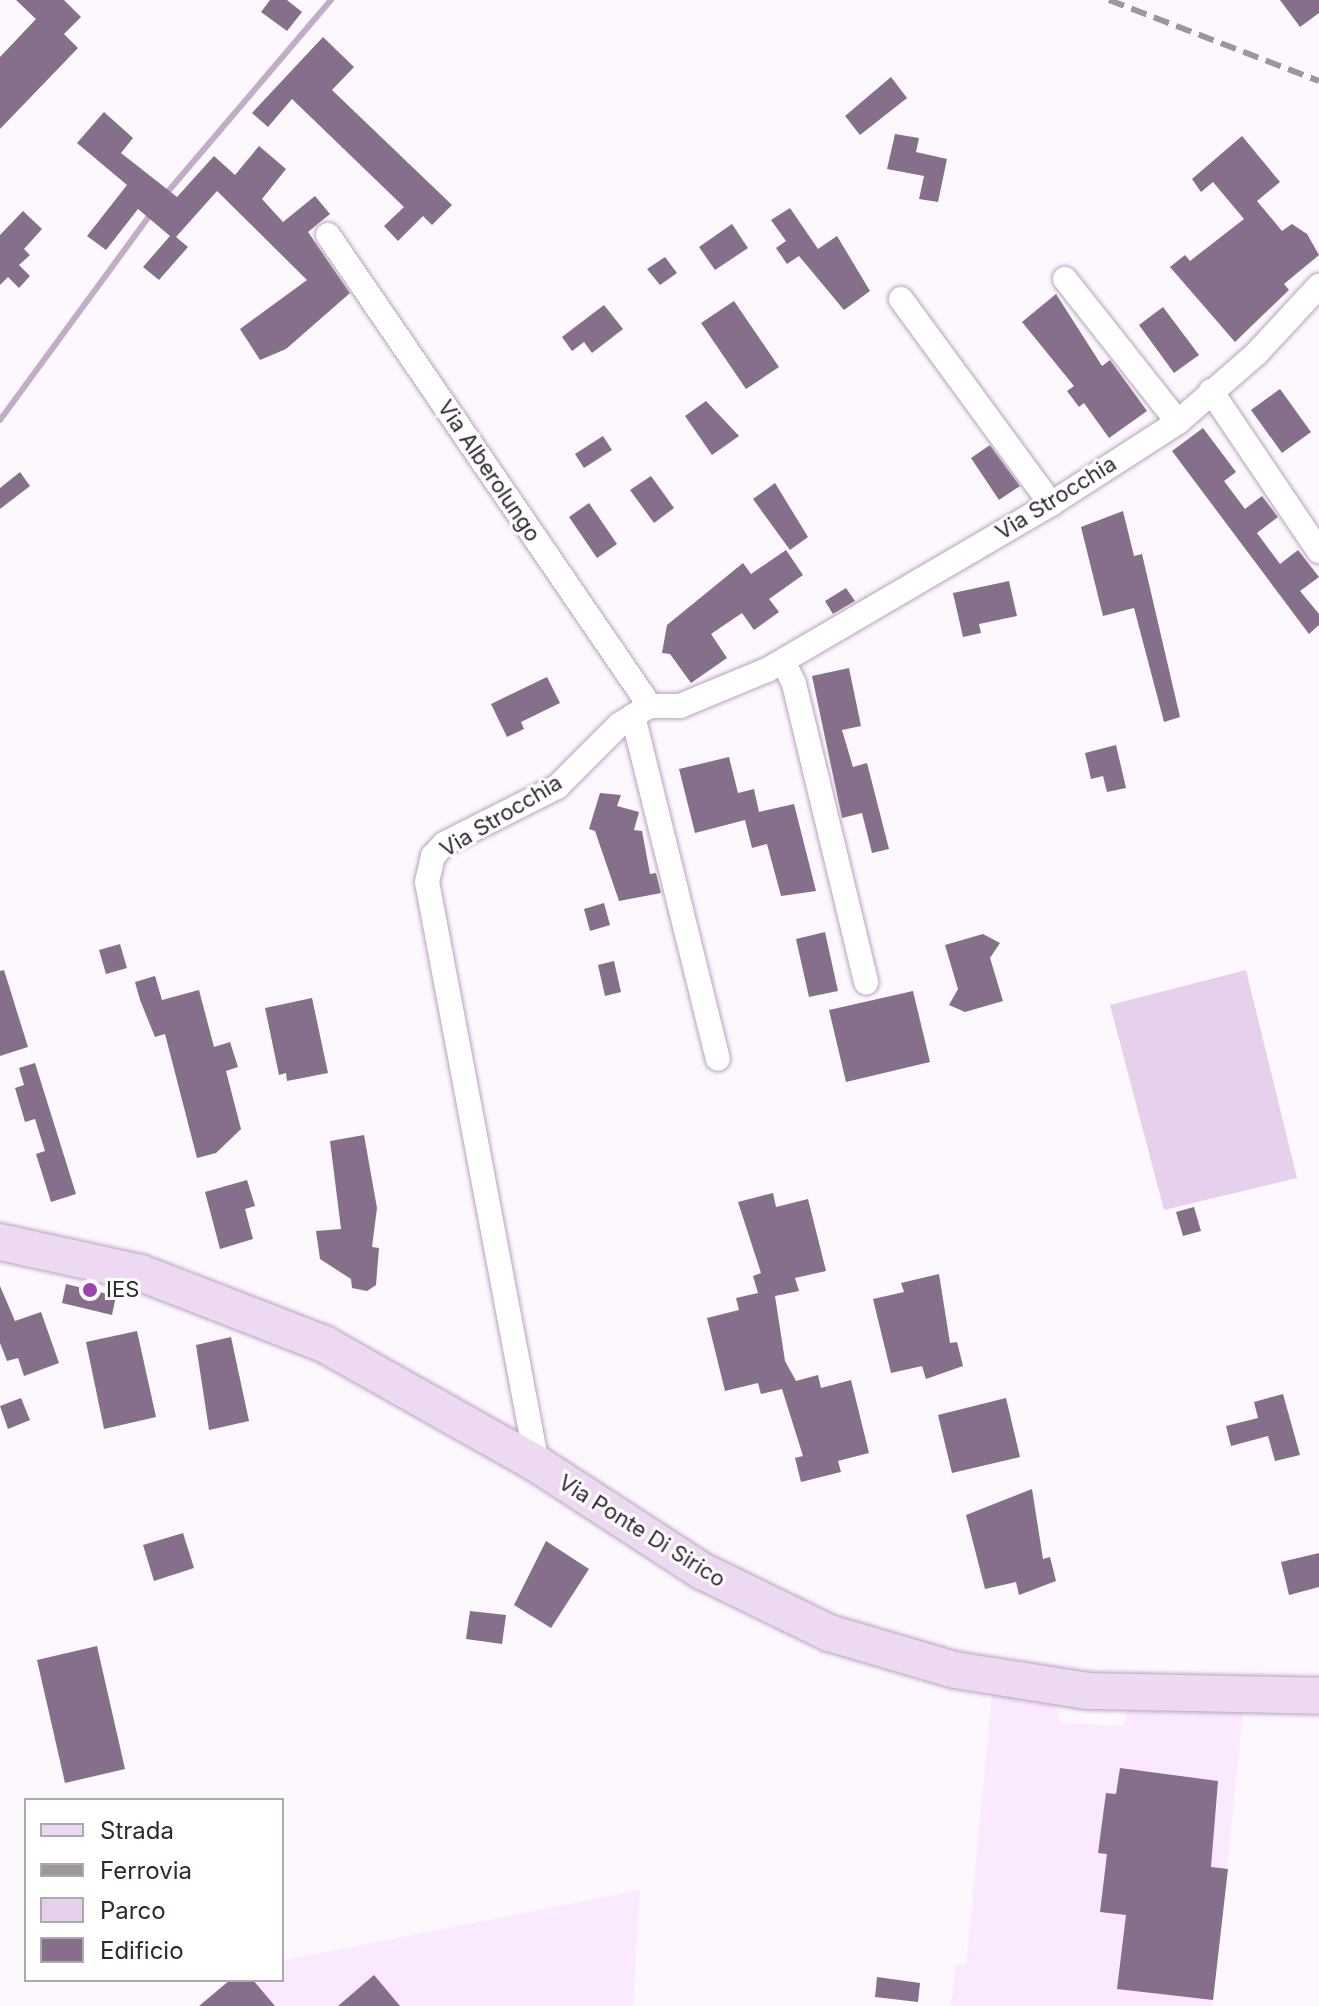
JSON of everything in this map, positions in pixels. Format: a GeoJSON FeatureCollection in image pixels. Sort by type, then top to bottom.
{"type":"FeatureCollection","features":[{"type":"Feature","properties":{"kind":"street","name":"Via Alberolungo"},"geometry":{"type":"LineString","coordinates":[[328,235],[642,711]]}},
{"type":"Feature","properties":{"kind":"street"},"geometry":{"type":"LineString","coordinates":[[1065,279],[1178,422]]}},
{"type":"Feature","properties":{"kind":"street","name":"Via Strocchia"},"geometry":{"type":"LineString","coordinates":[[537,1464],[427,873],[444,844],[557,787],[642,711],[680,706],[783,661],[1051,504],[1178,422],[1256,354],[1319,286]]}},
{"type":"Feature","properties":{"kind":"street"},"geometry":{"type":"LineString","coordinates":[[901,299],[1051,504]]}},
{"type":"Feature","properties":{"kind":"street"},"geometry":{"type":"LineString","coordinates":[[1211,391],[1319,551]]}},
{"type":"Feature","properties":{"kind":"street"},"geometry":{"type":"LineString","coordinates":[[783,661],[794,684],[866,982]]}},
{"type":"Feature","properties":{"kind":"street"},"geometry":{"type":"LineString","coordinates":[[642,711],[718,1059]]}},
{"type":"Feature","properties":{"kind":"street","name":"Via Ponte Di Sirico"},"geometry":{"type":"LineString","coordinates":[[0,1242],[141,1273],[250,1311],[324,1344],[537,1464],[764,1605],[890,1653],[1088,1691],[1319,1696]]}},
{"type":"Feature","properties":{"kind":"shaded area"},"geometry":{"type":"Polygon","coordinates":[[[992,1694],[1055,1704],[1061,1723],[1123,1726],[1130,1706],[1243,1713],[1213,2006],[951,2006],[956,1965],[966,1965],[992,1694]]]}},
{"type":"Feature","properties":{"kind":"shaded area"},"geometry":{"type":"Polygon","coordinates":[[[640,1890],[633,2006],[199,2006],[228,1982],[284,1982],[284,1961],[640,1890]]]}},
{"type":"Feature","properties":{"kind":"green space"},"geometry":{"type":"Polygon","coordinates":[[[1246,970],[1297,1178],[1164,1210],[1110,1005],[1246,970]]]}},
{"type":"Feature","properties":{"kind":"building"},"geometry":{"type":"Polygon","coordinates":[[[16,0],[64,0],[81,17],[64,34],[78,48],[0,129],[0,57],[36,19],[16,0]]]}},
{"type":"Feature","properties":{"kind":"building"},"geometry":{"type":"Polygon","coordinates":[[[270,0],[287,0],[302,12],[287,31],[261,12],[270,0]]]}},
{"type":"Feature","properties":{"kind":"building"},"geometry":{"type":"Polygon","coordinates":[[[1280,0],[1319,0],[1319,13],[1300,27],[1280,0]]]}},
{"type":"Feature","properties":{"kind":"building"},"geometry":{"type":"Polygon","coordinates":[[[323,37],[354,67],[332,90],[452,205],[432,225],[423,216],[398,241],[384,226],[404,207],[292,99],[268,127],[252,113],[323,37]]]}},
{"type":"Feature","properties":{"kind":"building"},"geometry":{"type":"Polygon","coordinates":[[[891,77],[907,98],[860,135],[845,116],[891,77]]]}},
{"type":"Feature","properties":{"kind":"building"},"geometry":{"type":"Polygon","coordinates":[[[104,112],[133,138],[121,153],[177,197],[214,156],[235,175],[259,146],[286,169],[262,199],[283,222],[315,196],[330,214],[308,232],[350,293],[286,349],[260,360],[240,329],[307,280],[217,191],[176,237],[188,247],[159,280],[143,267],[170,236],[138,209],[106,250],[87,236],[127,185],[77,143],[104,112]]]}},
{"type":"Feature","properties":{"kind":"building"},"geometry":{"type":"Polygon","coordinates":[[[895,134],[919,138],[916,152],[947,159],[938,202],[919,199],[924,176],[887,169],[895,134]]]}},
{"type":"Feature","properties":{"kind":"building"},"geometry":{"type":"Polygon","coordinates":[[[1242,136],[1280,182],[1257,201],[1282,231],[1292,224],[1307,234],[1319,255],[1284,284],[1289,290],[1235,342],[1170,267],[1185,255],[1190,261],[1244,219],[1213,182],[1201,192],[1192,179],[1242,136]]]}},
{"type":"Feature","properties":{"kind":"building"},"geometry":{"type":"Polygon","coordinates":[[[790,208],[818,249],[837,236],[870,291],[844,310],[799,256],[787,264],[776,248],[786,241],[771,220],[790,208]]]}},
{"type":"Feature","properties":{"kind":"building"},"geometry":{"type":"Polygon","coordinates":[[[23,211],[42,229],[24,249],[30,255],[19,265],[30,276],[19,288],[8,277],[0,285],[0,235],[23,211]]]}},
{"type":"Feature","properties":{"kind":"building"},"geometry":{"type":"Polygon","coordinates":[[[732,224],[748,248],[715,270],[699,247],[732,224]]]}},
{"type":"Feature","properties":{"kind":"building"},"geometry":{"type":"Polygon","coordinates":[[[665,257],[677,273],[660,285],[647,269],[665,257]]]}},
{"type":"Feature","properties":{"kind":"building"},"geometry":{"type":"Polygon","coordinates":[[[1056,294],[1102,366],[1110,360],[1147,411],[1109,438],[1084,403],[1079,407],[1067,391],[1074,386],[1022,322],[1056,294]]]}},
{"type":"Feature","properties":{"kind":"building"},"geometry":{"type":"Polygon","coordinates":[[[734,301],[779,367],[746,389],[701,323],[734,301]]]}},
{"type":"Feature","properties":{"kind":"building"},"geometry":{"type":"Polygon","coordinates":[[[604,305],[623,329],[592,353],[584,342],[572,351],[562,337],[604,305]]]}},
{"type":"Feature","properties":{"kind":"building"},"geometry":{"type":"Polygon","coordinates":[[[1163,307],[1199,355],[1174,373],[1139,325],[1163,307]]]}},
{"type":"Feature","properties":{"kind":"building"},"geometry":{"type":"Polygon","coordinates":[[[1280,389],[1311,432],[1282,453],[1251,410],[1280,389]]]}},
{"type":"Feature","properties":{"kind":"building"},"geometry":{"type":"Polygon","coordinates":[[[706,401],[739,436],[712,455],[685,416],[706,401]]]}},
{"type":"Feature","properties":{"kind":"building"},"geometry":{"type":"Polygon","coordinates":[[[1203,428],[1236,472],[1224,481],[1245,509],[1262,496],[1278,517],[1257,533],[1280,564],[1298,550],[1319,577],[1300,591],[1319,614],[1319,625],[1309,634],[1172,451],[1203,428]]]}},
{"type":"Feature","properties":{"kind":"building"},"geometry":{"type":"Polygon","coordinates":[[[603,436],[612,450],[584,468],[575,454],[603,436]]]}},
{"type":"Feature","properties":{"kind":"building"},"geometry":{"type":"Polygon","coordinates":[[[990,445],[1020,486],[999,500],[971,458],[990,445]]]}},
{"type":"Feature","properties":{"kind":"building"},"geometry":{"type":"Polygon","coordinates":[[[20,472],[30,486],[0,509],[0,488],[20,472]]]}},
{"type":"Feature","properties":{"kind":"building"},"geometry":{"type":"Polygon","coordinates":[[[651,476],[674,508],[654,523],[630,490],[651,476]]]}},
{"type":"Feature","properties":{"kind":"building"},"geometry":{"type":"Polygon","coordinates":[[[775,483],[808,537],[790,550],[753,499],[775,483]]]}},
{"type":"Feature","properties":{"kind":"building"},"geometry":{"type":"Polygon","coordinates":[[[589,503],[617,544],[597,558],[569,517],[589,503]]]}},
{"type":"Feature","properties":{"kind":"building"},"geometry":{"type":"Polygon","coordinates":[[[1123,511],[1134,556],[1142,554],[1180,717],[1164,722],[1134,608],[1103,616],[1081,527],[1123,511]]]}},
{"type":"Feature","properties":{"kind":"building"},"geometry":{"type":"Polygon","coordinates":[[[786,550],[803,575],[769,599],[779,612],[754,630],[742,613],[711,634],[727,658],[691,683],[670,654],[662,653],[667,625],[743,563],[751,574],[786,550]]]}},
{"type":"Feature","properties":{"kind":"building"},"geometry":{"type":"Polygon","coordinates":[[[1009,581],[1017,616],[979,624],[981,633],[963,637],[953,593],[1009,581]]]}},
{"type":"Feature","properties":{"kind":"building"},"geometry":{"type":"Polygon","coordinates":[[[846,588],[855,601],[833,614],[825,601],[846,588]]]}},
{"type":"Feature","properties":{"kind":"building"},"geometry":{"type":"Polygon","coordinates":[[[849,668],[861,726],[842,730],[853,767],[867,763],[889,849],[872,853],[862,813],[842,818],[812,676],[849,668]]]}},
{"type":"Feature","properties":{"kind":"building"},"geometry":{"type":"Polygon","coordinates":[[[547,677],[560,703],[521,722],[524,729],[507,737],[491,704],[547,677]]]}},
{"type":"Feature","properties":{"kind":"building"},"geometry":{"type":"Polygon","coordinates":[[[1116,745],[1126,788],[1107,792],[1103,776],[1091,779],[1085,753],[1116,745]]]}},
{"type":"Feature","properties":{"kind":"building"},"geometry":{"type":"Polygon","coordinates":[[[729,757],[738,793],[754,789],[759,812],[794,804],[816,891],[781,896],[767,844],[752,848],[745,820],[695,833],[679,769],[729,757]]]}},
{"type":"Feature","properties":{"kind":"building"},"geometry":{"type":"Polygon","coordinates":[[[600,793],[621,795],[617,806],[639,812],[634,830],[642,831],[650,874],[656,873],[661,893],[619,901],[595,831],[589,829],[600,793]]]}},
{"type":"Feature","properties":{"kind":"building"},"geometry":{"type":"Polygon","coordinates":[[[604,903],[610,925],[590,931],[584,909],[604,903]]]}},
{"type":"Feature","properties":{"kind":"building"},"geometry":{"type":"Polygon","coordinates":[[[825,932],[838,991],[809,997],[796,939],[825,932]]]}},
{"type":"Feature","properties":{"kind":"building"},"geometry":{"type":"Polygon","coordinates":[[[983,934],[1000,943],[990,958],[1003,1001],[965,1012],[949,1005],[958,989],[945,945],[983,934]]]}},
{"type":"Feature","properties":{"kind":"building"},"geometry":{"type":"Polygon","coordinates":[[[120,944],[127,968],[106,974],[99,950],[120,944]]]}},
{"type":"Feature","properties":{"kind":"building"},"geometry":{"type":"Polygon","coordinates":[[[614,961],[621,992],[605,996],[598,965],[614,961]]]}},
{"type":"Feature","properties":{"kind":"building"},"geometry":{"type":"Polygon","coordinates":[[[4,970],[28,1047],[0,1056],[0,971],[4,970]]]}},
{"type":"Feature","properties":{"kind":"building"},"geometry":{"type":"Polygon","coordinates":[[[155,976],[162,1000],[199,990],[214,1047],[230,1042],[238,1067],[226,1071],[241,1129],[216,1153],[197,1158],[165,1034],[155,1037],[140,1000],[135,982],[155,976]]]}},
{"type":"Feature","properties":{"kind":"building"},"geometry":{"type":"Polygon","coordinates":[[[913,991],[930,1062],[846,1082],[829,1010],[913,991]]]}},
{"type":"Feature","properties":{"kind":"building"},"geometry":{"type":"Polygon","coordinates":[[[312,998],[328,1073],[287,1081],[286,1073],[279,1075],[265,1008],[312,998]]]}},
{"type":"Feature","properties":{"kind":"building"},"geometry":{"type":"Polygon","coordinates":[[[35,1063],[76,1194],[51,1202],[36,1154],[45,1151],[35,1119],[25,1122],[15,1088],[24,1085],[19,1068],[35,1063]]]}},
{"type":"Feature","properties":{"kind":"building"},"geometry":{"type":"Polygon","coordinates":[[[364,1135],[377,1208],[372,1247],[379,1248],[376,1285],[367,1291],[352,1288],[351,1279],[320,1259],[316,1231],[341,1229],[330,1141],[364,1135]]]}},
{"type":"Feature","properties":{"kind":"building"},"geometry":{"type":"Polygon","coordinates":[[[247,1180],[255,1206],[245,1209],[253,1239],[220,1249],[205,1192],[247,1180]]]}},
{"type":"Feature","properties":{"kind":"building"},"geometry":{"type":"Polygon","coordinates":[[[773,1193],[776,1207],[808,1199],[826,1271],[795,1278],[799,1291],[775,1296],[785,1361],[796,1381],[818,1375],[821,1388],[851,1380],[869,1453],[838,1461],[841,1472],[801,1482],[795,1458],[803,1456],[782,1389],[761,1394],[758,1383],[725,1391],[707,1318],[739,1310],[736,1298],[758,1293],[753,1276],[761,1273],[738,1202],[773,1193]]]}},
{"type":"Feature","properties":{"kind":"building"},"geometry":{"type":"Polygon","coordinates":[[[1194,1207],[1201,1231],[1183,1236],[1176,1212],[1194,1207]]]}},
{"type":"Feature","properties":{"kind":"building"},"geometry":{"type":"Polygon","coordinates":[[[939,1274],[950,1343],[957,1342],[963,1366],[926,1379],[922,1366],[891,1373],[873,1299],[904,1292],[901,1283],[939,1274]]]}},
{"type":"Feature","properties":{"kind":"building"},"geometry":{"type":"Polygon","coordinates":[[[66,1284],[116,1296],[112,1315],[62,1303],[66,1284]]]}},
{"type":"Feature","properties":{"kind":"building"},"geometry":{"type":"Polygon","coordinates":[[[0,1286],[15,1321],[41,1312],[59,1363],[24,1376],[18,1358],[7,1361],[0,1343],[0,1286]]]}},
{"type":"Feature","properties":{"kind":"building"},"geometry":{"type":"Polygon","coordinates":[[[137,1331],[156,1417],[104,1429],[86,1342],[137,1331]]]}},
{"type":"Feature","properties":{"kind":"building"},"geometry":{"type":"Polygon","coordinates":[[[231,1337],[249,1421],[209,1430],[196,1345],[231,1337]]]}},
{"type":"Feature","properties":{"kind":"building"},"geometry":{"type":"Polygon","coordinates":[[[1283,1394],[1300,1455],[1275,1461],[1268,1436],[1231,1446],[1226,1426],[1258,1418],[1254,1402],[1283,1394]]]}},
{"type":"Feature","properties":{"kind":"building"},"geometry":{"type":"Polygon","coordinates":[[[21,1398],[30,1420],[8,1429],[0,1406],[21,1398]]]}},
{"type":"Feature","properties":{"kind":"building"},"geometry":{"type":"Polygon","coordinates":[[[1006,1398],[1020,1457],[952,1473],[938,1415],[1006,1398]]]}},
{"type":"Feature","properties":{"kind":"building"},"geometry":{"type":"Polygon","coordinates":[[[1032,1489],[1043,1559],[1050,1557],[1056,1581],[1019,1595],[1016,1582],[985,1589],[966,1515],[1032,1489]]]}},
{"type":"Feature","properties":{"kind":"building"},"geometry":{"type":"Polygon","coordinates":[[[183,1533],[194,1568],[154,1581],[143,1545],[183,1533]]]}},
{"type":"Feature","properties":{"kind":"building"},"geometry":{"type":"Polygon","coordinates":[[[546,1541],[589,1569],[551,1628],[514,1605],[546,1541]]]}},
{"type":"Feature","properties":{"kind":"building"},"geometry":{"type":"Polygon","coordinates":[[[1319,1553],[1319,1587],[1289,1595],[1281,1562],[1319,1553]]]}},
{"type":"Feature","properties":{"kind":"building"},"geometry":{"type":"Polygon","coordinates":[[[470,1611],[506,1615],[502,1644],[466,1639],[470,1611]]]}},
{"type":"Feature","properties":{"kind":"building"},"geometry":{"type":"Polygon","coordinates":[[[97,1646],[125,1769],[65,1783],[37,1660],[97,1646]]]}},
{"type":"Feature","properties":{"kind":"building"},"geometry":{"type":"Polygon","coordinates":[[[1120,1768],[1218,1781],[1211,1867],[1228,1869],[1213,2000],[1117,1989],[1126,1915],[1100,1912],[1107,1854],[1098,1853],[1106,1793],[1116,1794],[1120,1768]]]}},
{"type":"Feature","properties":{"kind":"building"},"geometry":{"type":"Polygon","coordinates":[[[374,1975],[400,2006],[338,2006],[374,1975]]]}},
{"type":"Feature","properties":{"kind":"building"},"geometry":{"type":"Polygon","coordinates":[[[877,1977],[920,1983],[918,2002],[875,1997],[877,1977]]]}},
{"type":"Feature","properties":{"kind":"building"},"geometry":{"type":"Polygon","coordinates":[[[228,1982],[255,1982],[275,2006],[199,2006],[228,1982]]]}},
{"type":"Feature","properties":{"kind":"waterway"},"geometry":{"type":"LineString","coordinates":[[165,195],[331,0]]}},
{"type":"Feature","properties":{"kind":"waterway"},"geometry":{"type":"LineString","coordinates":[[0,420],[151,214]]}},
{"type":"Feature","properties":{"kind":"railway"},"geometry":{"type":"LineString","coordinates":[[1109,0],[1319,81]]}},
{"type":"Feature","properties":{"kind":"place","name":"IES"},"geometry":{"type":"Point","coordinates":[90,1290]}}]}
